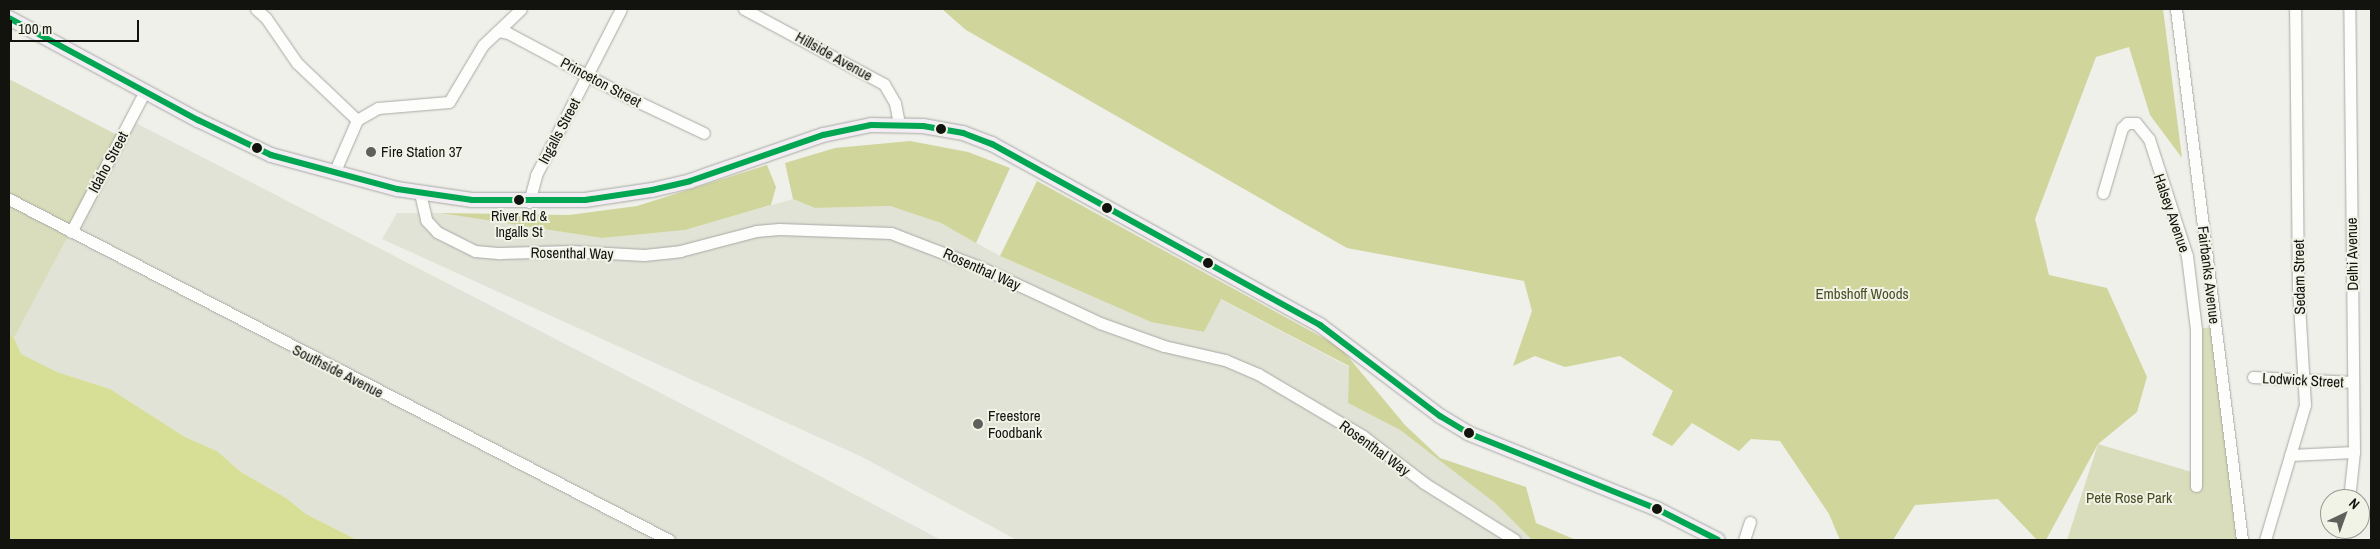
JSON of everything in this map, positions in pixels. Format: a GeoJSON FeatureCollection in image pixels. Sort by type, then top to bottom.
{"type":"FeatureCollection","features":[{"type":"Feature","properties":{"kind":"main road"},"geometry":{"type":"LineString","coordinates":[[9,18],[249,145],[334,173],[420,193],[472,200],[529,202],[585,200],[652,190],[690,181],[823,135],[871,126],[899,124],[963,133],[992,144],[1320,325],[1440,416],[1468,433],[1657,509],[1718,540]]}},
{"type":"Feature","properties":{"kind":"street"},"geometry":{"type":"LineString","coordinates":[[256,9],[266,18],[297,63],[357,120]]}},
{"type":"Feature","properties":{"kind":"street"},"geometry":{"type":"LineString","coordinates":[[334,173],[357,120],[378,108],[449,102],[457,92],[476,55],[521,9]]}},
{"type":"Feature","properties":{"kind":"street","name":"Ingalls Street"},"geometry":{"type":"LineString","coordinates":[[529,202],[536,175],[589,76],[621,9]]}},
{"type":"Feature","properties":{"kind":"street","name":"Hillside Avenue"},"geometry":{"type":"LineString","coordinates":[[744,9],[879,81],[892,94],[899,124]]}},
{"type":"Feature","properties":{"kind":"street","name":"Fairbanks Avenue"},"geometry":{"type":"LineString","coordinates":[[2176,9],[2242,540]]}},
{"type":"Feature","properties":{"kind":"street","name":"Sedam Street"},"geometry":{"type":"LineString","coordinates":[[2265,540],[2304,411],[2298,287],[2295,9]]}},
{"type":"Feature","properties":{"kind":"street","name":"Delhi Avenue"},"geometry":{"type":"LineString","coordinates":[[2349,9],[2354,452],[2350,489]]}},
{"type":"Feature","properties":{"kind":"street","name":"Princeton Street"},"geometry":{"type":"LineString","coordinates":[[498,31],[508,33],[704,133]]}},
{"type":"Feature","properties":{"kind":"street","name":"Idaho Street"},"geometry":{"type":"LineString","coordinates":[[71,232],[145,91]]}},
{"type":"Feature","properties":{"kind":"street","name":"Halsey Avenue"},"geometry":{"type":"LineString","coordinates":[[2104,193],[2121,131],[2127,123],[2136,122],[2149,140],[2166,198],[2183,236],[2196,329],[2196,486]]}},
{"type":"Feature","properties":{"kind":"street","name":"Rosenthal Way"},"geometry":{"type":"LineString","coordinates":[[420,193],[426,220],[437,232],[475,250],[500,253],[572,251],[644,255],[680,251],[756,232],[779,229],[855,231],[899,235],[980,267],[1100,323],[1164,346],[1225,360],[1258,374],[1363,436],[1424,484],[1515,540]]}},
{"type":"Feature","properties":{"kind":"street","name":"Southside Avenue"},"geometry":{"type":"LineString","coordinates":[[9,199],[669,540]]}},
{"type":"Feature","properties":{"kind":"street"},"geometry":{"type":"LineString","coordinates":[[2196,329],[2215,327]]}},
{"type":"Feature","properties":{"kind":"street","name":"Lodwick Street"},"geometry":{"type":"LineString","coordinates":[[2253,377],[2353,382]]}},
{"type":"Feature","properties":{"kind":"street"},"geometry":{"type":"LineString","coordinates":[[2290,455],[2354,452]]}},
{"type":"Feature","properties":{"kind":"street"},"geometry":{"type":"LineString","coordinates":[[1744,540],[1750,522]]}},
{"type":"Feature","properties":{"kind":"shaded area"},"geometry":{"type":"Polygon","coordinates":[[[130,120],[746,437],[941,540],[357,540],[306,514],[286,498],[241,472],[217,451],[185,437],[110,389],[57,372],[21,354],[14,338],[130,120]]]}},
{"type":"Feature","properties":{"kind":"shaded area"},"geometry":{"type":"Polygon","coordinates":[[[793,199],[815,208],[890,206],[941,223],[1000,256],[1151,322],[1204,332],[1220,299],[1349,367],[1348,403],[1400,430],[1495,503],[1532,540],[1017,540],[862,457],[382,239],[397,213],[440,213],[602,238],[685,230],[793,199]]]}},
{"type":"Feature","properties":{"kind":"shaded area"},"geometry":{"type":"Polygon","coordinates":[[[9,335],[14,338],[21,354],[57,372],[110,389],[185,437],[217,451],[241,472],[286,498],[306,514],[357,540],[9,540],[9,335]]]}},
{"type":"Feature","properties":{"kind":"green space","name":"Embshoff Woods"},"geometry":{"type":"Polygon","coordinates":[[[942,9],[2163,9],[2182,158],[2150,115],[2129,47],[2096,57],[2035,219],[2049,275],[2107,288],[2147,377],[2137,412],[2098,444],[2046,540],[2037,540],[1998,499],[1915,505],[1893,540],[1840,540],[1829,514],[1780,441],[1751,439],[1739,451],[1692,423],[1672,446],[1652,435],[1673,391],[1620,356],[1565,367],[1535,356],[1513,366],[1532,311],[1524,281],[1347,248],[966,30],[942,9]]]}},
{"type":"Feature","properties":{"kind":"green space"},"geometry":{"type":"Polygon","coordinates":[[[9,79],[121,137],[14,338],[9,335],[9,79]]]}},
{"type":"Feature","properties":{"kind":"green space"},"geometry":{"type":"Polygon","coordinates":[[[910,141],[968,152],[1010,168],[976,243],[941,223],[890,206],[815,208],[793,199],[785,163],[835,148],[910,141]]]}},
{"type":"Feature","properties":{"kind":"green space"},"geometry":{"type":"Polygon","coordinates":[[[767,165],[776,187],[771,205],[685,230],[602,238],[440,213],[569,215],[637,206],[767,165]]]}},
{"type":"Feature","properties":{"kind":"green space"},"geometry":{"type":"Polygon","coordinates":[[[1037,181],[1340,347],[1405,425],[1440,458],[1526,487],[1536,523],[1576,540],[1532,540],[1495,503],[1400,430],[1348,403],[1349,366],[1221,299],[1204,332],[1151,322],[1000,256],[1037,181]]]}},
{"type":"Feature","properties":{"kind":"green space","name":"Pete Rose Park"},"geometry":{"type":"Polygon","coordinates":[[[2215,327],[2242,540],[2067,540],[2098,444],[2195,473],[2196,329],[2215,327]]]}},
{"type":"Feature","properties":{"kind":"transit line"},"geometry":{"type":"LineString","coordinates":[[9,18],[198,120],[271,155],[397,189],[472,200],[585,200],[652,190],[690,181],[823,135],[871,125],[923,126],[963,133],[992,144],[1320,325],[1440,416],[1468,433],[1657,509],[1718,540]]}},
{"type":"Feature","properties":{"kind":"place","name":"Fire Station 37"},"geometry":{"type":"Point","coordinates":[371,152]}},
{"type":"Feature","properties":{"kind":"place","name":"River Rd & Ingalls St"},"geometry":{"type":"Point","coordinates":[519,200]}},
{"type":"Feature","properties":{"kind":"place","name":"Freestore Foodbank"},"geometry":{"type":"Point","coordinates":[978,424]}}]}
